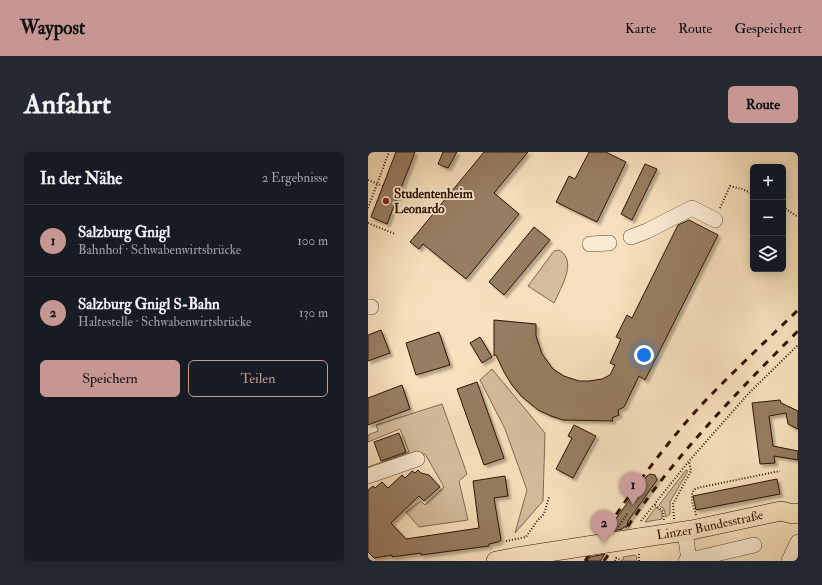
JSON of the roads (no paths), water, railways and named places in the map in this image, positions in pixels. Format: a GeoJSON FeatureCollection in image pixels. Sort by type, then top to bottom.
{"type":"FeatureCollection","features":[{"type":"Feature","properties":{"kind":"main road","name":"Linzer Bundesstraße"},"geometry":{"type":"LineString","coordinates":[[496,561],[640,530],[685,523],[790,512],[786,506],[798,503]]}},
{"type":"Feature","properties":{"kind":"street"},"geometry":{"type":"LineString","coordinates":[[631,237],[647,231],[692,208],[715,220]]}},
{"type":"Feature","properties":{"kind":"street"},"geometry":{"type":"LineString","coordinates":[[590,244],[609,243]]}},
{"type":"Feature","properties":{"kind":"street"},"geometry":{"type":"LineString","coordinates":[[368,476],[418,459]]}},
{"type":"Feature","properties":{"kind":"street"},"geometry":{"type":"LineString","coordinates":[[685,523],[688,561],[754,545]]}},
{"type":"Feature","properties":{"kind":"street"},"geometry":{"type":"LineString","coordinates":[[789,561],[798,542]]}},
{"type":"Feature","properties":{"kind":"railway"},"geometry":{"type":"LineString","coordinates":[[585,561],[642,478],[689,419],[706,400],[798,310]]}},
{"type":"Feature","properties":{"kind":"railway"},"geometry":{"type":"LineString","coordinates":[[604,561],[654,490],[687,449],[733,398],[798,331]]}},
{"type":"Feature","properties":{"kind":"place","name":"Studentenheim Leonardo"},"geometry":{"type":"Point","coordinates":[386,201]}},
{"type":"Feature","properties":{"kind":"place","name":"Salzburg Gnigl"},"geometry":{"type":"Point","coordinates":[633,505]}},
{"type":"Feature","properties":{"kind":"place","name":"Salzburg Gnigl S-Bahn"},"geometry":{"type":"Point","coordinates":[604,543]}}]}
